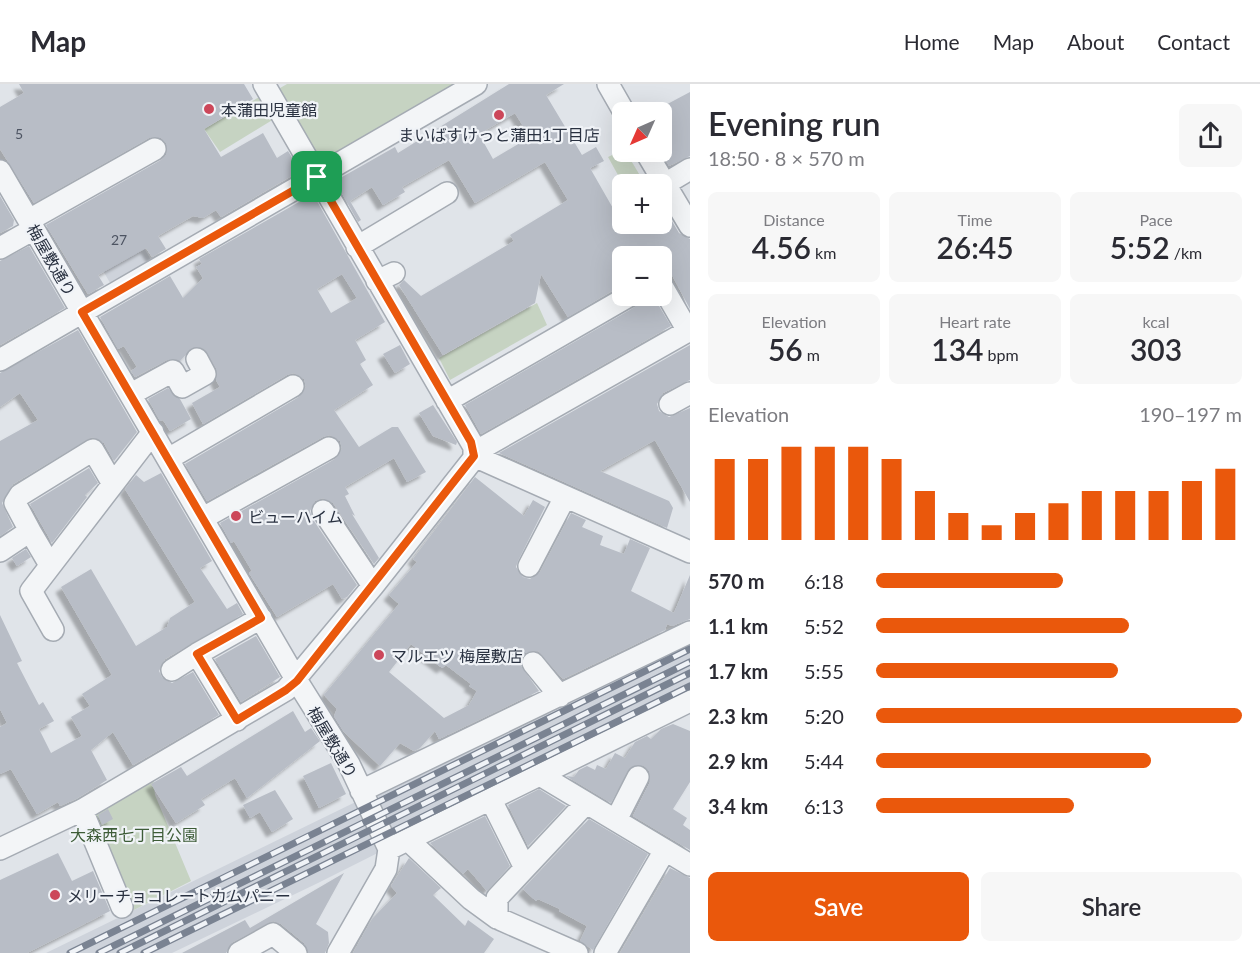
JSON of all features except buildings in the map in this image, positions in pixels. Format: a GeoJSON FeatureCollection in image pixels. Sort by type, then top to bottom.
{"type":"FeatureCollection","features":[{"type":"Feature","properties":{"kind":"street"},"geometry":{"type":"LineString","coordinates":[[264,84],[357,247],[385,277],[447,400],[474,447],[474,456]]}},
{"type":"Feature","properties":{"kind":"street"},"geometry":{"type":"LineString","coordinates":[[0,360],[476,84]]}},
{"type":"Feature","properties":{"kind":"street"},"geometry":{"type":"LineString","coordinates":[[608,84],[619,102]]}},
{"type":"Feature","properties":{"kind":"street"},"geometry":{"type":"LineString","coordinates":[[0,248],[32,225],[155,149]]}},
{"type":"Feature","properties":{"kind":"street"},"geometry":{"type":"LineString","coordinates":[[672,180],[690,170]]}},
{"type":"Feature","properties":{"kind":"street","name":"梅屋敷通り"},"geometry":{"type":"LineString","coordinates":[[0,171],[261,618],[279,641],[297,681],[349,764],[361,791],[398,844]]}},
{"type":"Feature","properties":{"kind":"street"},"geometry":{"type":"LineString","coordinates":[[357,247],[447,193]]}},
{"type":"Feature","properties":{"kind":"street"},"geometry":{"type":"LineString","coordinates":[[672,196],[690,226]]}},
{"type":"Feature","properties":{"kind":"street"},"geometry":{"type":"LineString","coordinates":[[0,849],[82,810],[286,690],[297,681],[373,586],[406,536],[485,446],[689,331],[672,303]]}},
{"type":"Feature","properties":{"kind":"street"},"geometry":{"type":"LineString","coordinates":[[447,400],[612,306]]}},
{"type":"Feature","properties":{"kind":"street"},"geometry":{"type":"LineString","coordinates":[[130,394],[173,371],[182,387],[205,374],[197,358]]}},
{"type":"Feature","properties":{"kind":"street"},"geometry":{"type":"LineString","coordinates":[[168,459],[293,386]]}},
{"type":"Feature","properties":{"kind":"street"},"geometry":{"type":"LineString","coordinates":[[670,404],[690,393]]}},
{"type":"Feature","properties":{"kind":"street"},"geometry":{"type":"LineString","coordinates":[[53,630],[31,591],[153,432]]}},
{"type":"Feature","properties":{"kind":"street"},"geometry":{"type":"LineString","coordinates":[[203,518],[329,448]]}},
{"type":"Feature","properties":{"kind":"street"},"geometry":{"type":"LineString","coordinates":[[50,565],[15,503],[20,495],[93,450],[113,484]]}},
{"type":"Feature","properties":{"kind":"street"},"geometry":{"type":"LineString","coordinates":[[474,456],[690,552]]}},
{"type":"Feature","properties":{"kind":"street"},"geometry":{"type":"LineString","coordinates":[[529,566],[565,497]]}},
{"type":"Feature","properties":{"kind":"street"},"geometry":{"type":"LineString","coordinates":[[323,511],[373,586]]}},
{"type":"Feature","properties":{"kind":"street"},"geometry":{"type":"LineString","coordinates":[[0,551],[30,531]]}},
{"type":"Feature","properties":{"kind":"street"},"geometry":{"type":"LineString","coordinates":[[172,670],[261,618]]}},
{"type":"Feature","properties":{"kind":"street"},"geometry":{"type":"LineString","coordinates":[[361,791],[690,632]]}},
{"type":"Feature","properties":{"kind":"street"},"geometry":{"type":"LineString","coordinates":[[197,654],[237,720]]}},
{"type":"Feature","properties":{"kind":"street"},"geometry":{"type":"LineString","coordinates":[[533,663],[560,696]]}},
{"type":"Feature","properties":{"kind":"street"},"geometry":{"type":"LineString","coordinates":[[338,953],[398,844],[690,701]]}},
{"type":"Feature","properties":{"kind":"street"},"geometry":{"type":"LineString","coordinates":[[540,775],[690,865]]}},
{"type":"Feature","properties":{"kind":"street"},"geometry":{"type":"LineString","coordinates":[[616,820],[638,777]]}},
{"type":"Feature","properties":{"kind":"street"},"geometry":{"type":"LineString","coordinates":[[490,800],[525,868]]}},
{"type":"Feature","properties":{"kind":"street"},"geometry":{"type":"LineString","coordinates":[[498,918],[497,897],[586,803]]}},
{"type":"Feature","properties":{"kind":"street"},"geometry":{"type":"LineString","coordinates":[[82,810],[123,907]]}},
{"type":"Feature","properties":{"kind":"street"},"geometry":{"type":"LineString","coordinates":[[398,844],[498,918],[578,953]]}},
{"type":"Feature","properties":{"kind":"street"},"geometry":{"type":"LineString","coordinates":[[605,953],[664,850]]}},
{"type":"Feature","properties":{"kind":"street"},"geometry":{"type":"LineString","coordinates":[[239,953],[273,934],[296,953]]}},
{"type":"Feature","properties":{"kind":"shaded area"},"geometry":{"type":"Polygon","coordinates":[[[123,212],[154,265],[113,288],[94,255],[123,212]]]}},
{"type":"Feature","properties":{"kind":"shaded area"},"geometry":{"type":"Polygon","coordinates":[[[690,639],[690,696],[318,883],[172,953],[46,953],[690,639]]]}},
{"type":"Feature","properties":{"kind":"green space"},"geometry":{"type":"Polygon","coordinates":[[[287,84],[465,84],[325,165],[317,162],[275,91],[287,84]]]}},
{"type":"Feature","properties":{"kind":"green space"},"geometry":{"type":"Polygon","coordinates":[[[261,96],[274,119],[220,152],[204,129],[261,96]]]}},
{"type":"Feature","properties":{"kind":"green space"},"geometry":{"type":"Polygon","coordinates":[[[612,155],[612,162],[632,162],[639,174],[617,174],[608,157],[612,155]]]}},
{"type":"Feature","properties":{"kind":"green space"},"geometry":{"type":"Polygon","coordinates":[[[537,303],[547,325],[450,380],[439,358],[537,303]]]}},
{"type":"Feature","properties":{"kind":"green space","name":"大森西七丁目公園"},"geometry":{"type":"Polygon","coordinates":[[[153,777],[155,795],[191,881],[132,911],[90,818],[153,777]]]}},
{"type":"Feature","properties":{"kind":"railway"},"geometry":{"type":"LineString","coordinates":[[70,953],[690,649]]}},
{"type":"Feature","properties":{"kind":"railway"},"geometry":{"type":"LineString","coordinates":[[99,953],[690,662]]}},
{"type":"Feature","properties":{"kind":"railway"},"geometry":{"type":"LineString","coordinates":[[120,953],[690,673]]}},
{"type":"Feature","properties":{"kind":"railway"},"geometry":{"type":"LineString","coordinates":[[144,953],[690,686]]}},
{"type":"Feature","properties":{"kind":"place","name":"本蒲田児童館"},"geometry":{"type":"Point","coordinates":[209,109]}},
{"type":"Feature","properties":{"kind":"place","name":"まいばすけっと蒲田1丁目店"},"geometry":{"type":"Point","coordinates":[499,115]}},
{"type":"Feature","properties":{"kind":"place","name":"ビューハイム"},"geometry":{"type":"Point","coordinates":[236,516]}},
{"type":"Feature","properties":{"kind":"place","name":"マルエツ 梅屋敷店"},"geometry":{"type":"Point","coordinates":[379,655]}},
{"type":"Feature","properties":{"kind":"place","name":"メリーチョコレートカムパニー"},"geometry":{"type":"Point","coordinates":[55,895]}},
{"type":"Feature","properties":{"kind":"route"},"geometry":{"type":"LineString","coordinates":[[317,177],[474,447],[474,456],[297,681],[237,720],[197,654],[261,618],[82,312],[317,177]]}}]}
